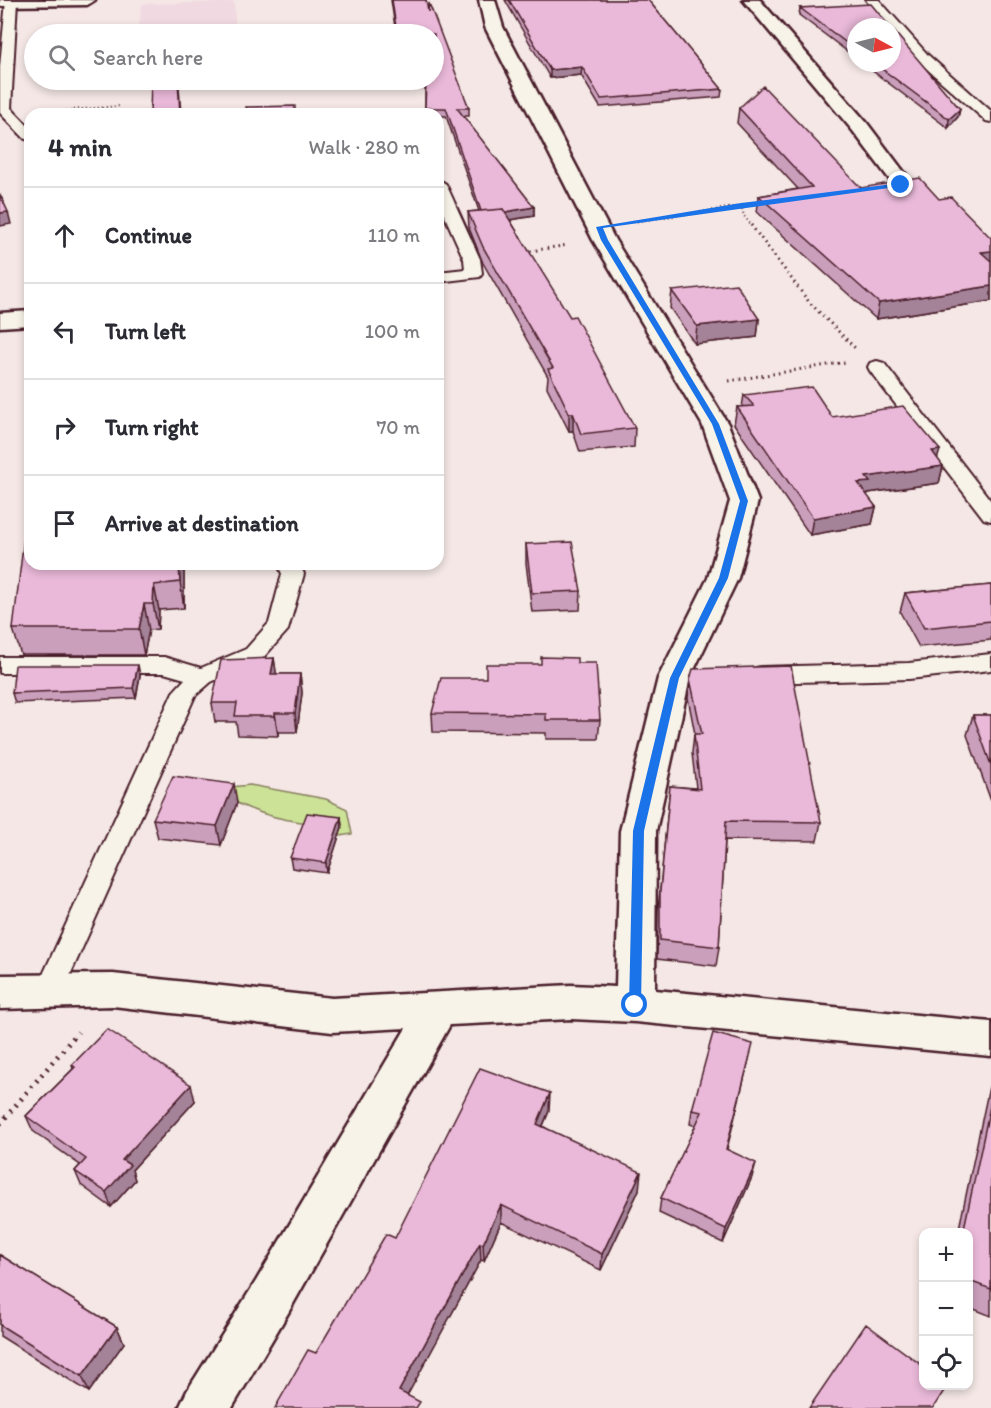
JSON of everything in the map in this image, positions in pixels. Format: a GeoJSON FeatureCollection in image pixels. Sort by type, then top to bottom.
{"type":"FeatureCollection","features":[{"type":"Feature","properties":{"kind":"street"},"geometry":{"type":"LineString","coordinates":[[0,1],[87,0]]}},
{"type":"Feature","properties":{"kind":"street"},"geometry":{"type":"LineString","coordinates":[[487,0],[500,39],[525,84],[573,182],[716,424],[744,501],[723,578],[686,678],[638,831],[635,1005]]}},
{"type":"Feature","properties":{"kind":"street"},"geometry":{"type":"LineString","coordinates":[[751,0],[860,127],[900,180]]}},
{"type":"Feature","properties":{"kind":"street"},"geometry":{"type":"LineString","coordinates":[[0,320],[24,318]]}},
{"type":"Feature","properties":{"kind":"street"},"geometry":{"type":"LineString","coordinates":[[0,992],[113,990],[332,1015],[571,1002],[635,1005],[991,1039]]}},
{"type":"Feature","properties":{"kind":"street"},"geometry":{"type":"LineString","coordinates":[[204,1408],[273,1298],[438,1010]]}},
{"type":"Feature","properties":{"kind":"lane"},"geometry":{"type":"LineString","coordinates":[[11,0],[4,109],[24,130]]}},
{"type":"Feature","properties":{"kind":"lane"},"geometry":{"type":"LineString","coordinates":[[872,0],[923,58],[991,118]]}},
{"type":"Feature","properties":{"kind":"lane"},"geometry":{"type":"LineString","coordinates":[[444,197],[472,259],[474,273],[444,276]]}},
{"type":"Feature","properties":{"kind":"lane"},"geometry":{"type":"LineString","coordinates":[[872,363],[991,515]]}},
{"type":"Feature","properties":{"kind":"lane"},"geometry":{"type":"LineString","coordinates":[[49,992],[185,692],[203,676],[254,654],[280,625],[293,574],[291,570]]}},
{"type":"Feature","properties":{"kind":"lane"},"geometry":{"type":"LineString","coordinates":[[743,676],[909,671],[991,662]]}},
{"type":"Feature","properties":{"kind":"lane"},"geometry":{"type":"LineString","coordinates":[[0,665],[164,665],[203,676]]}},
{"type":"Feature","properties":{"kind":"path"},"geometry":{"type":"LineString","coordinates":[[98,108],[120,106]]}},
{"type":"Feature","properties":{"kind":"path"},"geometry":{"type":"LineString","coordinates":[[472,259],[763,202]]}},
{"type":"Feature","properties":{"kind":"path"},"geometry":{"type":"LineString","coordinates":[[741,205],[744,216],[809,302],[872,363]]}},
{"type":"Feature","properties":{"kind":"path"},"geometry":{"type":"LineString","coordinates":[[693,387],[872,363]]}},
{"type":"Feature","properties":{"kind":"path"},"geometry":{"type":"LineString","coordinates":[[0,1124],[113,990]]}},
{"type":"Feature","properties":{"kind":"shaded area"},"geometry":{"type":"Polygon","coordinates":[[[234,2],[235,24],[139,24],[142,4],[234,2]]]}},
{"type":"Feature","properties":{"kind":"green space"},"geometry":{"type":"Polygon","coordinates":[[[250,785],[326,799],[347,809],[352,834],[340,836],[342,827],[275,817],[237,803],[231,787],[250,785]]]}},
{"type":"Feature","properties":{"kind":"building"},"geometry":{"type":"Polygon","coordinates":[[[392,0],[426,0],[428,12],[429,3],[437,24],[396,24],[392,0]]]}},
{"type":"Feature","properties":{"kind":"building"},"geometry":{"type":"Polygon","coordinates":[[[509,0],[648,0],[722,89],[601,99],[582,67],[550,70],[509,0]]]}},
{"type":"Feature","properties":{"kind":"building"},"geometry":{"type":"Polygon","coordinates":[[[871,4],[883,18],[847,18],[847,43],[800,8],[871,4]]]}},
{"type":"Feature","properties":{"kind":"building"},"geometry":{"type":"Polygon","coordinates":[[[901,40],[960,109],[949,119],[886,72],[901,72],[901,40]]]}},
{"type":"Feature","properties":{"kind":"building"},"geometry":{"type":"Polygon","coordinates":[[[444,42],[469,108],[457,108],[534,207],[505,212],[503,209],[481,211],[446,108],[425,108],[426,90],[444,90],[444,42]]]}},
{"type":"Feature","properties":{"kind":"building"},"geometry":{"type":"Polygon","coordinates":[[[763,86],[861,188],[920,178],[939,199],[951,197],[991,238],[991,251],[981,252],[991,261],[991,286],[879,303],[759,196],[812,187],[739,108],[763,86]]]}},
{"type":"Feature","properties":{"kind":"building"},"geometry":{"type":"Polygon","coordinates":[[[151,90],[179,90],[180,108],[150,108],[151,90]]]}},
{"type":"Feature","properties":{"kind":"building"},"geometry":{"type":"Polygon","coordinates":[[[295,106],[295,108],[246,108],[295,106]]]}},
{"type":"Feature","properties":{"kind":"building"},"geometry":{"type":"Polygon","coordinates":[[[0,194],[8,212],[0,213],[0,194]]]}},
{"type":"Feature","properties":{"kind":"building"},"geometry":{"type":"Polygon","coordinates":[[[503,209],[570,317],[575,316],[635,428],[581,434],[573,413],[569,413],[548,369],[553,368],[483,247],[468,212],[503,209]]]}},
{"type":"Feature","properties":{"kind":"building"},"geometry":{"type":"Polygon","coordinates":[[[736,284],[759,319],[697,326],[672,291],[736,284]]]}},
{"type":"Feature","properties":{"kind":"building"},"geometry":{"type":"Polygon","coordinates":[[[812,387],[832,417],[903,406],[940,450],[932,451],[943,466],[866,477],[870,482],[858,483],[876,507],[813,518],[737,407],[754,406],[744,395],[812,387]]]}},
{"type":"Feature","properties":{"kind":"building"},"geometry":{"type":"Polygon","coordinates":[[[24,538],[24,570],[179,570],[180,582],[154,585],[153,604],[144,604],[139,629],[13,629],[24,538]]]}},
{"type":"Feature","properties":{"kind":"building"},"geometry":{"type":"Polygon","coordinates":[[[572,542],[581,591],[532,593],[526,544],[572,542]]]}},
{"type":"Feature","properties":{"kind":"building"},"geometry":{"type":"Polygon","coordinates":[[[991,585],[991,621],[924,628],[905,593],[991,585]]]}},
{"type":"Feature","properties":{"kind":"building"},"geometry":{"type":"Polygon","coordinates":[[[541,657],[577,658],[577,663],[596,663],[600,720],[546,720],[546,714],[432,713],[441,678],[486,678],[486,664],[541,664],[541,657]]]}},
{"type":"Feature","properties":{"kind":"building"},"geometry":{"type":"Polygon","coordinates":[[[274,658],[271,674],[300,674],[295,713],[275,713],[275,716],[235,716],[237,703],[212,703],[221,660],[274,658]]]}},
{"type":"Feature","properties":{"kind":"building"},"geometry":{"type":"Polygon","coordinates":[[[15,665],[138,665],[133,688],[12,693],[15,665]]]}},
{"type":"Feature","properties":{"kind":"building"},"geometry":{"type":"Polygon","coordinates":[[[791,666],[821,822],[726,821],[719,947],[660,940],[660,891],[670,786],[700,789],[694,734],[702,734],[690,679],[693,669],[791,666]]]}},
{"type":"Feature","properties":{"kind":"building"},"geometry":{"type":"Polygon","coordinates":[[[973,715],[991,715],[991,765],[973,715]]]}},
{"type":"Feature","properties":{"kind":"building"},"geometry":{"type":"Polygon","coordinates":[[[173,776],[234,784],[217,826],[153,819],[173,776]]]}},
{"type":"Feature","properties":{"kind":"building"},"geometry":{"type":"Polygon","coordinates":[[[307,813],[341,817],[326,863],[290,858],[307,813]]]}},
{"type":"Feature","properties":{"kind":"building"},"geometry":{"type":"Polygon","coordinates":[[[107,1029],[191,1085],[122,1160],[130,1165],[106,1192],[75,1171],[86,1159],[26,1116],[75,1067],[72,1065],[107,1029]]]}},
{"type":"Feature","properties":{"kind":"building"},"geometry":{"type":"Polygon","coordinates":[[[713,1033],[753,1044],[726,1149],[756,1163],[726,1229],[661,1198],[702,1112],[692,1110],[713,1033]]]}},
{"type":"Feature","properties":{"kind":"building"},"geometry":{"type":"Polygon","coordinates":[[[480,1068],[550,1093],[537,1124],[641,1172],[602,1254],[501,1205],[483,1244],[480,1243],[399,1391],[420,1402],[416,1408],[275,1408],[308,1350],[316,1353],[386,1234],[395,1238],[480,1068]]]}},
{"type":"Feature","properties":{"kind":"building"},"geometry":{"type":"Polygon","coordinates":[[[991,1102],[991,1289],[973,1282],[973,1228],[964,1228],[991,1102]]]}},
{"type":"Feature","properties":{"kind":"building"},"geometry":{"type":"Polygon","coordinates":[[[0,1255],[117,1327],[82,1376],[0,1325],[0,1255]]]}},
{"type":"Feature","properties":{"kind":"building"},"geometry":{"type":"Polygon","coordinates":[[[866,1324],[919,1363],[919,1390],[944,1390],[933,1408],[809,1408],[866,1324]]]}},
{"type":"Feature","properties":{"kind":"route"},"geometry":{"type":"LineString","coordinates":[[635,1005],[638,831],[674,678],[723,578],[744,501],[716,424],[604,240],[599,227],[741,205],[901,185]]}}]}
